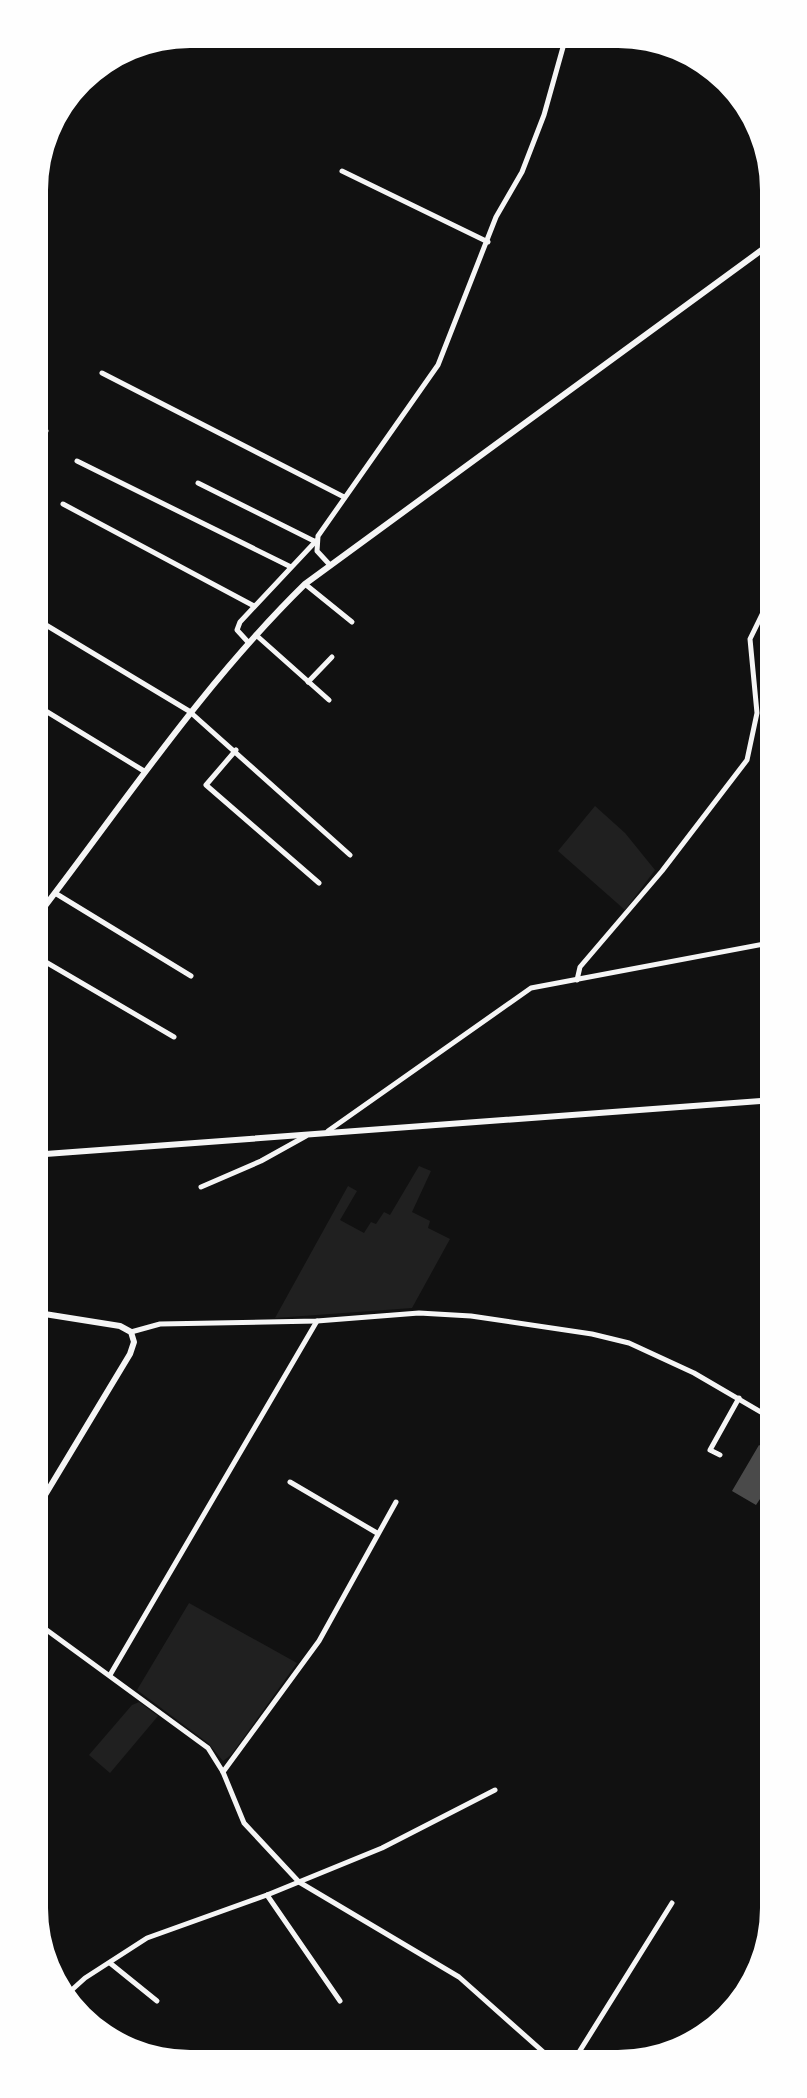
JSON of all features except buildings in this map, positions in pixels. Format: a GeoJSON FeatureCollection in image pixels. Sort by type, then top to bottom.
{"type":"FeatureCollection","features":[{"type":"Feature","properties":{"kind":"street"},"geometry":{"type":"LineString","coordinates":[[248,642],[237,628],[315,541],[438,365],[496,217],[522,172],[544,115],[563,48]]}},
{"type":"Feature","properties":{"kind":"street"},"geometry":{"type":"LineString","coordinates":[[342,171],[488,242]]}},
{"type":"Feature","properties":{"kind":"street"},"geometry":{"type":"LineString","coordinates":[[48,902],[190,711],[255,634],[306,584],[760,251]]}},
{"type":"Feature","properties":{"kind":"street"},"geometry":{"type":"LineString","coordinates":[[102,374],[344,497]]}},
{"type":"Feature","properties":{"kind":"street"},"geometry":{"type":"LineString","coordinates":[[77,461],[291,567]]}},
{"type":"Feature","properties":{"kind":"street"},"geometry":{"type":"LineString","coordinates":[[198,483],[315,541]]}},
{"type":"Feature","properties":{"kind":"street"},"geometry":{"type":"LineString","coordinates":[[63,504],[254,606]]}},
{"type":"Feature","properties":{"kind":"street"},"geometry":{"type":"LineString","coordinates":[[315,541],[317,551],[329,564]]}},
{"type":"Feature","properties":{"kind":"street"},"geometry":{"type":"LineString","coordinates":[[306,584],[352,622]]}},
{"type":"Feature","properties":{"kind":"street"},"geometry":{"type":"LineString","coordinates":[[577,980],[580,967],[662,871],[747,760],[758,714],[750,639],[760,618]]}},
{"type":"Feature","properties":{"kind":"street"},"geometry":{"type":"LineString","coordinates":[[48,626],[190,711],[350,855]]}},
{"type":"Feature","properties":{"kind":"street"},"geometry":{"type":"LineString","coordinates":[[255,634],[329,700]]}},
{"type":"Feature","properties":{"kind":"street"},"geometry":{"type":"LineString","coordinates":[[308,682],[332,657]]}},
{"type":"Feature","properties":{"kind":"street"},"geometry":{"type":"LineString","coordinates":[[48,712],[144,771]]}},
{"type":"Feature","properties":{"kind":"street"},"geometry":{"type":"LineString","coordinates":[[236,750],[206,785],[319,883]]}},
{"type":"Feature","properties":{"kind":"street"},"geometry":{"type":"LineString","coordinates":[[55,893],[190,976]]}},
{"type":"Feature","properties":{"kind":"street"},"geometry":{"type":"LineString","coordinates":[[327,1132],[531,988],[760,945]]}},
{"type":"Feature","properties":{"kind":"street"},"geometry":{"type":"LineString","coordinates":[[48,963],[174,1037]]}},
{"type":"Feature","properties":{"kind":"street"},"geometry":{"type":"LineString","coordinates":[[48,1153],[759,1101]]}},
{"type":"Feature","properties":{"kind":"street"},"geometry":{"type":"LineString","coordinates":[[201,1187],[262,1161],[312,1133]]}},
{"type":"Feature","properties":{"kind":"street"},"geometry":{"type":"LineString","coordinates":[[130,1332],[160,1324],[419,1313],[471,1316],[592,1334],[652,1351],[759,1410]]}},
{"type":"Feature","properties":{"kind":"street"},"geometry":{"type":"LineString","coordinates":[[48,1315],[120,1326],[130,1332],[134,1342],[48,1489]]}},
{"type":"Feature","properties":{"kind":"street"},"geometry":{"type":"LineString","coordinates":[[110,1675],[318,1320]]}},
{"type":"Feature","properties":{"kind":"street"},"geometry":{"type":"LineString","coordinates":[[720,1455],[710,1450],[739,1398]]}},
{"type":"Feature","properties":{"kind":"street"},"geometry":{"type":"LineString","coordinates":[[290,1482],[377,1532]]}},
{"type":"Feature","properties":{"kind":"street"},"geometry":{"type":"LineString","coordinates":[[223,1772],[319,1641],[396,1502]]}},
{"type":"Feature","properties":{"kind":"street"},"geometry":{"type":"LineString","coordinates":[[48,1631],[208,1748],[223,1772],[244,1823],[299,1882],[459,1978],[541,2050]]}},
{"type":"Feature","properties":{"kind":"street"},"geometry":{"type":"LineString","coordinates":[[74,1990],[147,1938],[267,1896],[382,1848],[495,1790]]}},
{"type":"Feature","properties":{"kind":"street"},"geometry":{"type":"LineString","coordinates":[[267,1896],[340,2001]]}},
{"type":"Feature","properties":{"kind":"street"},"geometry":{"type":"LineString","coordinates":[[580,2050],[672,1903]]}},
{"type":"Feature","properties":{"kind":"street"},"geometry":{"type":"LineString","coordinates":[[110,1963],[157,2001]]}},
{"type":"Feature","properties":{"kind":"shaded area"},"geometry":{"type":"Polygon","coordinates":[[[595,806],[625,833],[655,870],[625,910],[558,851],[595,806]]]}},
{"type":"Feature","properties":{"kind":"shaded area"},"geometry":{"type":"Polygon","coordinates":[[[419,1166],[431,1171],[412,1212],[430,1221],[428,1228],[450,1239],[412,1308],[275,1318],[348,1186],[357,1191],[340,1220],[364,1233],[384,1212],[390,1215],[419,1166]]]}},
{"type":"Feature","properties":{"kind":"shaded area"},"geometry":{"type":"Polygon","coordinates":[[[189,1603],[297,1663],[223,1761],[208,1743],[137,1690],[189,1603]]]}},
{"type":"Feature","properties":{"kind":"shaded area"},"geometry":{"type":"Polygon","coordinates":[[[139,1702],[158,1716],[110,1773],[89,1755],[132,1705],[139,1702]]]}}]}
